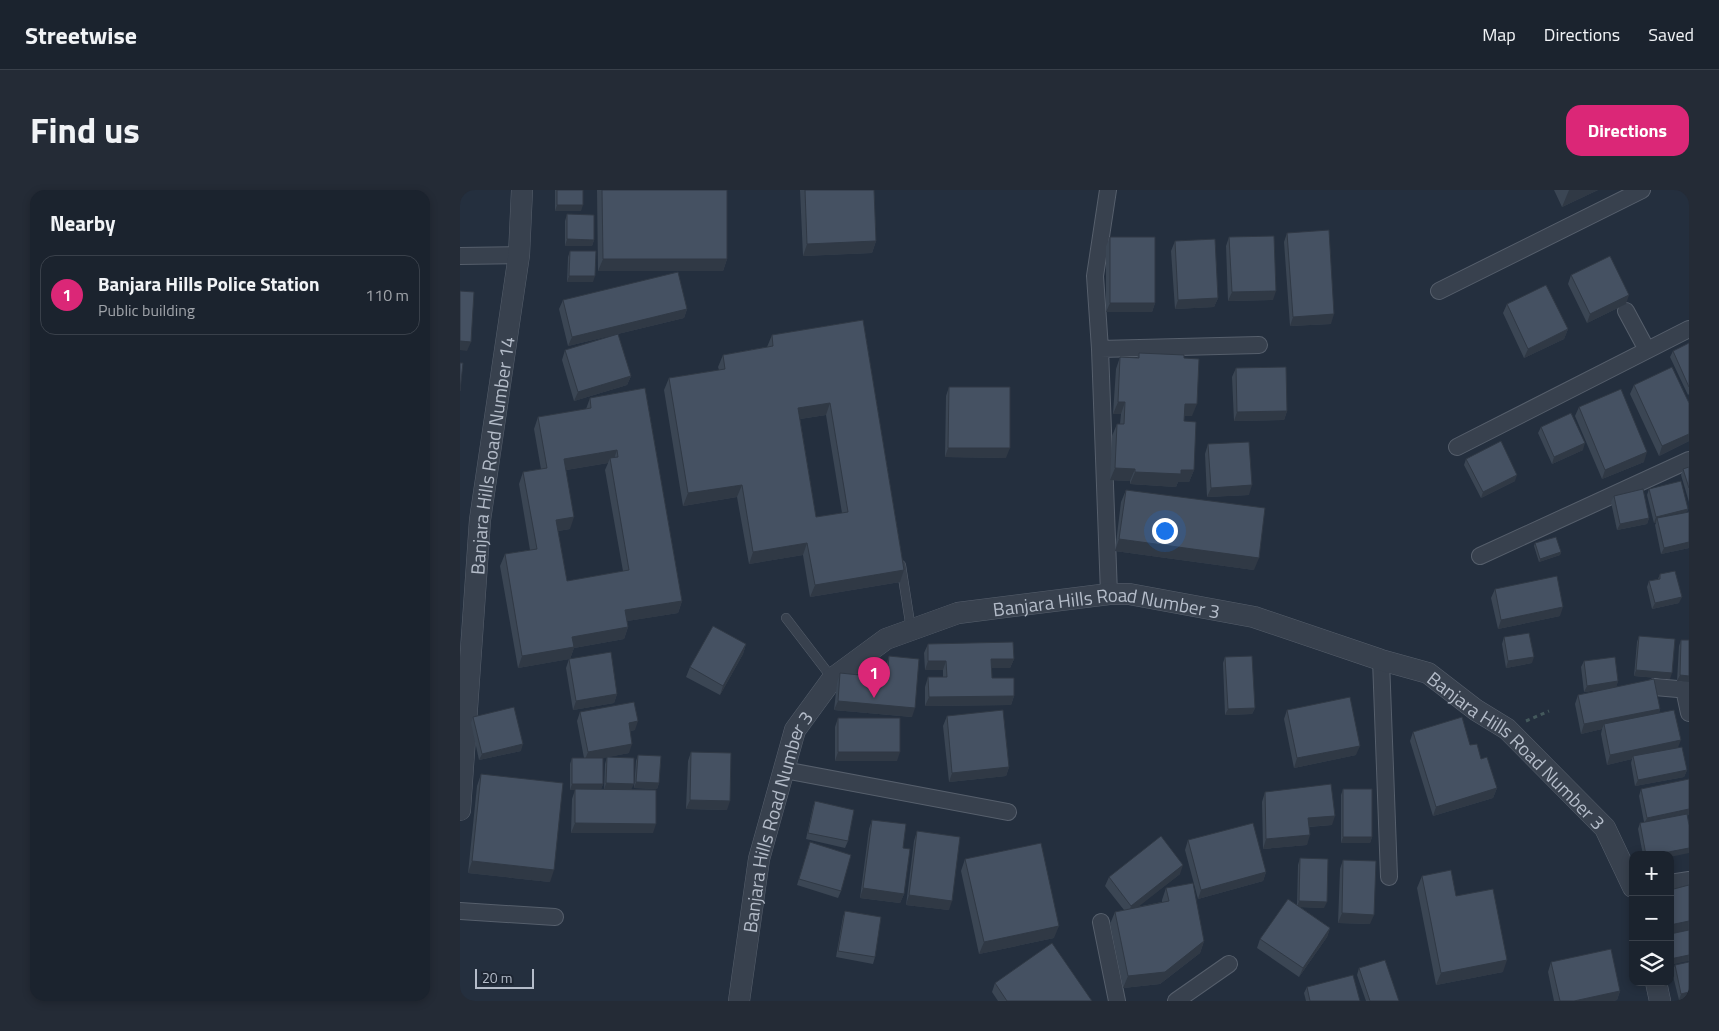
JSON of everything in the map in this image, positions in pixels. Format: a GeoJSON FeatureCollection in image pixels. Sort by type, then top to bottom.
{"type":"FeatureCollection","features":[{"type":"Feature","properties":{"kind":"street","name":"Banjara Hills Road Number 14"},"geometry":{"type":"LineString","coordinates":[[460,810],[464,711],[480,520],[519,255],[522,190]]}},
{"type":"Feature","properties":{"kind":"street"},"geometry":{"type":"LineString","coordinates":[[1108,190],[1095,276],[1100,349],[1109,594]]}},
{"type":"Feature","properties":{"kind":"street"},"geometry":{"type":"LineString","coordinates":[[1439,291],[1642,190]]}},
{"type":"Feature","properties":{"kind":"street"},"geometry":{"type":"LineString","coordinates":[[460,256],[519,255]]}},
{"type":"Feature","properties":{"kind":"street"},"geometry":{"type":"LineString","coordinates":[[1626,311],[1647,350]]}},
{"type":"Feature","properties":{"kind":"street"},"geometry":{"type":"LineString","coordinates":[[1457,447],[1689,329]]}},
{"type":"Feature","properties":{"kind":"street"},"geometry":{"type":"LineString","coordinates":[[1100,349],[1259,345]]}},
{"type":"Feature","properties":{"kind":"street"},"geometry":{"type":"LineString","coordinates":[[1480,556],[1689,460]]}},
{"type":"Feature","properties":{"kind":"street","name":"Banjara Hills Road Number 3"},"geometry":{"type":"LineString","coordinates":[[739,1001],[759,859],[795,730],[833,678],[886,638],[958,613],[1109,594],[1129,594],[1254,617],[1381,660],[1428,673],[1476,710],[1507,729],[1605,828],[1629,879]]}},
{"type":"Feature","properties":{"kind":"street"},"geometry":{"type":"LineString","coordinates":[[1381,660],[1388,876]]}},
{"type":"Feature","properties":{"kind":"street"},"geometry":{"type":"LineString","coordinates":[[1655,687],[1686,690],[1689,714]]}},
{"type":"Feature","properties":{"kind":"street"},"geometry":{"type":"LineString","coordinates":[[784,770],[1008,812]]}},
{"type":"Feature","properties":{"kind":"street"},"geometry":{"type":"LineString","coordinates":[[1674,882],[1689,880]]}},
{"type":"Feature","properties":{"kind":"street"},"geometry":{"type":"LineString","coordinates":[[460,911],[555,917]]}},
{"type":"Feature","properties":{"kind":"street"},"geometry":{"type":"LineString","coordinates":[[1101,922],[1117,1001]]}},
{"type":"Feature","properties":{"kind":"street"},"geometry":{"type":"LineString","coordinates":[[1176,1001],[1229,964]]}},
{"type":"Feature","properties":{"kind":"street"},"geometry":{"type":"LineString","coordinates":[[1657,986],[1660,1001]]}},
{"type":"Feature","properties":{"kind":"lane"},"geometry":{"type":"LineString","coordinates":[[900,560],[911,629]]}},
{"type":"Feature","properties":{"kind":"lane"},"geometry":{"type":"LineString","coordinates":[[786,618],[833,678]]}},
{"type":"Feature","properties":{"kind":"building"},"geometry":{"type":"Polygon","coordinates":[[[557,190],[583,190],[583,205],[557,205],[557,190]]]}},
{"type":"Feature","properties":{"kind":"building"},"geometry":{"type":"Polygon","coordinates":[[[602,190],[727,190],[727,259],[603,259],[602,190]]]}},
{"type":"Feature","properties":{"kind":"building"},"geometry":{"type":"Polygon","coordinates":[[[805,190],[874,190],[876,241],[807,244],[805,190]]]}},
{"type":"Feature","properties":{"kind":"building"},"geometry":{"type":"Polygon","coordinates":[[[567,214],[594,215],[594,240],[567,239],[567,214]]]}},
{"type":"Feature","properties":{"kind":"building"},"geometry":{"type":"Polygon","coordinates":[[[1329,230],[1334,314],[1293,317],[1287,233],[1329,230]]]}},
{"type":"Feature","properties":{"kind":"building"},"geometry":{"type":"Polygon","coordinates":[[[1274,236],[1276,291],[1232,292],[1229,237],[1274,236]]]}},
{"type":"Feature","properties":{"kind":"building"},"geometry":{"type":"Polygon","coordinates":[[[1110,237],[1155,237],[1155,303],[1110,303],[1110,237]]]}},
{"type":"Feature","properties":{"kind":"building"},"geometry":{"type":"Polygon","coordinates":[[[1215,239],[1218,298],[1178,300],[1175,241],[1215,239]]]}},
{"type":"Feature","properties":{"kind":"building"},"geometry":{"type":"Polygon","coordinates":[[[570,251],[596,251],[595,276],[569,276],[570,251]]]}},
{"type":"Feature","properties":{"kind":"building"},"geometry":{"type":"Polygon","coordinates":[[[1610,256],[1629,295],[1590,314],[1571,275],[1610,256]]]}},
{"type":"Feature","properties":{"kind":"building"},"geometry":{"type":"Polygon","coordinates":[[[678,272],[687,309],[572,337],[563,300],[678,272]]]}},
{"type":"Feature","properties":{"kind":"building"},"geometry":{"type":"Polygon","coordinates":[[[1546,285],[1568,329],[1528,349],[1507,304],[1546,285]]]}},
{"type":"Feature","properties":{"kind":"building"},"geometry":{"type":"Polygon","coordinates":[[[460,291],[474,292],[471,342],[460,341],[460,291]]]}},
{"type":"Feature","properties":{"kind":"building"},"geometry":{"type":"Polygon","coordinates":[[[863,320],[904,570],[815,585],[807,543],[753,552],[742,485],[688,493],[669,378],[725,369],[723,355],[773,346],[772,335],[863,320]],[[830,403],[798,408],[816,517],[848,512],[830,403]]]}},
{"type":"Feature","properties":{"kind":"building"},"geometry":{"type":"Polygon","coordinates":[[[618,334],[631,376],[578,392],[565,350],[618,334]]]}},
{"type":"Feature","properties":{"kind":"building"},"geometry":{"type":"Polygon","coordinates":[[[1689,343],[1689,387],[1673,351],[1689,343]]]}},
{"type":"Feature","properties":{"kind":"building"},"geometry":{"type":"Polygon","coordinates":[[[1139,353],[1184,355],[1184,358],[1199,359],[1197,404],[1185,404],[1184,421],[1196,422],[1194,470],[1181,470],[1181,474],[1135,472],[1135,469],[1115,468],[1117,424],[1124,424],[1125,402],[1118,402],[1120,357],[1139,358],[1139,353]]]}},
{"type":"Feature","properties":{"kind":"building"},"geometry":{"type":"Polygon","coordinates":[[[460,363],[463,363],[460,391],[460,363]]]}},
{"type":"Feature","properties":{"kind":"building"},"geometry":{"type":"Polygon","coordinates":[[[1286,367],[1287,411],[1237,412],[1236,368],[1286,367]]]}},
{"type":"Feature","properties":{"kind":"building"},"geometry":{"type":"Polygon","coordinates":[[[1672,367],[1689,403],[1689,434],[1662,446],[1634,385],[1672,367]]]}},
{"type":"Feature","properties":{"kind":"building"},"geometry":{"type":"Polygon","coordinates":[[[949,387],[1010,387],[1010,448],[948,448],[949,387]]]}},
{"type":"Feature","properties":{"kind":"building"},"geometry":{"type":"Polygon","coordinates":[[[645,388],[682,601],[625,610],[628,627],[572,637],[574,647],[522,656],[505,554],[537,549],[523,472],[547,468],[538,417],[591,408],[590,398],[645,388]],[[617,450],[564,459],[574,517],[556,520],[567,581],[629,570],[610,458],[618,457],[617,450]]]}},
{"type":"Feature","properties":{"kind":"building"},"geometry":{"type":"Polygon","coordinates":[[[1621,389],[1647,452],[1605,470],[1579,407],[1621,389]]]}},
{"type":"Feature","properties":{"kind":"building"},"geometry":{"type":"Polygon","coordinates":[[[1571,413],[1585,443],[1554,457],[1541,427],[1571,413]]]}},
{"type":"Feature","properties":{"kind":"building"},"geometry":{"type":"Polygon","coordinates":[[[1501,441],[1517,475],[1483,492],[1466,459],[1501,441]]]}},
{"type":"Feature","properties":{"kind":"building"},"geometry":{"type":"Polygon","coordinates":[[[1249,442],[1252,485],[1211,488],[1208,444],[1249,442]]]}},
{"type":"Feature","properties":{"kind":"building"},"geometry":{"type":"Polygon","coordinates":[[[1689,467],[1689,488],[1683,469],[1689,467]]]}},
{"type":"Feature","properties":{"kind":"building"},"geometry":{"type":"Polygon","coordinates":[[[1681,481],[1688,509],[1656,517],[1649,489],[1681,481]]]}},
{"type":"Feature","properties":{"kind":"building"},"geometry":{"type":"Polygon","coordinates":[[[1643,489],[1649,518],[1620,524],[1614,496],[1643,489]]]}},
{"type":"Feature","properties":{"kind":"building"},"geometry":{"type":"Polygon","coordinates":[[[1126,490],[1265,508],[1259,558],[1119,539],[1126,490]]]}},
{"type":"Feature","properties":{"kind":"building"},"geometry":{"type":"Polygon","coordinates":[[[1689,512],[1689,542],[1664,548],[1657,518],[1689,512]]]}},
{"type":"Feature","properties":{"kind":"building"},"geometry":{"type":"Polygon","coordinates":[[[1556,537],[1561,552],[1540,559],[1535,543],[1556,537]]]}},
{"type":"Feature","properties":{"kind":"building"},"geometry":{"type":"Polygon","coordinates":[[[1675,571],[1682,597],[1655,603],[1649,581],[1660,579],[1660,574],[1675,571]]]}},
{"type":"Feature","properties":{"kind":"building"},"geometry":{"type":"Polygon","coordinates":[[[1557,576],[1563,607],[1501,620],[1495,589],[1557,576]]]}},
{"type":"Feature","properties":{"kind":"building"},"geometry":{"type":"Polygon","coordinates":[[[713,626],[746,644],[723,686],[690,667],[713,626]]]}},
{"type":"Feature","properties":{"kind":"building"},"geometry":{"type":"Polygon","coordinates":[[[1529,633],[1534,657],[1508,661],[1504,637],[1529,633]]]}},
{"type":"Feature","properties":{"kind":"building"},"geometry":{"type":"Polygon","coordinates":[[[1639,636],[1675,639],[1672,673],[1636,670],[1639,636]]]}},
{"type":"Feature","properties":{"kind":"building"},"geometry":{"type":"Polygon","coordinates":[[[1681,640],[1689,640],[1689,676],[1680,675],[1681,640]]]}},
{"type":"Feature","properties":{"kind":"building"},"geometry":{"type":"Polygon","coordinates":[[[1013,642],[1014,659],[991,659],[992,678],[1014,678],[1014,696],[929,697],[928,677],[947,677],[946,661],[928,661],[928,644],[1013,642]]]}},
{"type":"Feature","properties":{"kind":"building"},"geometry":{"type":"Polygon","coordinates":[[[611,652],[617,694],[576,701],[569,659],[611,652]]]}},
{"type":"Feature","properties":{"kind":"building"},"geometry":{"type":"Polygon","coordinates":[[[889,656],[919,659],[915,708],[838,701],[840,673],[869,676],[870,664],[888,666],[889,656]]]}},
{"type":"Feature","properties":{"kind":"building"},"geometry":{"type":"Polygon","coordinates":[[[1252,656],[1255,708],[1228,709],[1225,657],[1252,656]]]}},
{"type":"Feature","properties":{"kind":"building"},"geometry":{"type":"Polygon","coordinates":[[[1615,657],[1618,681],[1587,686],[1584,661],[1615,657]]]}},
{"type":"Feature","properties":{"kind":"building"},"geometry":{"type":"Polygon","coordinates":[[[1654,679],[1660,709],[1584,724],[1578,695],[1654,679]]]}},
{"type":"Feature","properties":{"kind":"building"},"geometry":{"type":"Polygon","coordinates":[[[1350,697],[1360,746],[1297,758],[1287,710],[1350,697]]]}},
{"type":"Feature","properties":{"kind":"building"},"geometry":{"type":"Polygon","coordinates":[[[634,702],[638,721],[629,723],[632,744],[588,752],[580,712],[634,702]]]}},
{"type":"Feature","properties":{"kind":"building"},"geometry":{"type":"Polygon","coordinates":[[[514,707],[523,744],[482,754],[473,717],[514,707]]]}},
{"type":"Feature","properties":{"kind":"building"},"geometry":{"type":"Polygon","coordinates":[[[1003,710],[1009,767],[952,773],[947,716],[1003,710]]]}},
{"type":"Feature","properties":{"kind":"building"},"geometry":{"type":"Polygon","coordinates":[[[1674,710],[1681,740],[1610,755],[1604,724],[1674,710]]]}},
{"type":"Feature","properties":{"kind":"building"},"geometry":{"type":"Polygon","coordinates":[[[1462,717],[1470,745],[1477,744],[1481,759],[1487,757],[1497,788],[1436,807],[1413,732],[1462,717]]]}},
{"type":"Feature","properties":{"kind":"building"},"geometry":{"type":"Polygon","coordinates":[[[838,718],[900,718],[900,752],[838,752],[838,718]]]}},
{"type":"Feature","properties":{"kind":"building"},"geometry":{"type":"Polygon","coordinates":[[[1682,747],[1687,770],[1638,780],[1633,756],[1682,747]]]}},
{"type":"Feature","properties":{"kind":"building"},"geometry":{"type":"Polygon","coordinates":[[[691,752],[731,753],[730,801],[690,800],[691,752]]]}},
{"type":"Feature","properties":{"kind":"building"},"geometry":{"type":"Polygon","coordinates":[[[638,755],[661,756],[659,783],[636,782],[638,755]]]}},
{"type":"Feature","properties":{"kind":"building"},"geometry":{"type":"Polygon","coordinates":[[[607,757],[634,758],[634,784],[606,783],[607,757]]]}},
{"type":"Feature","properties":{"kind":"building"},"geometry":{"type":"Polygon","coordinates":[[[572,758],[603,758],[603,784],[572,784],[572,758]]]}},
{"type":"Feature","properties":{"kind":"building"},"geometry":{"type":"Polygon","coordinates":[[[481,774],[563,783],[554,870],[472,861],[481,774]]]}},
{"type":"Feature","properties":{"kind":"building"},"geometry":{"type":"Polygon","coordinates":[[[1689,779],[1689,809],[1647,818],[1641,789],[1689,779]]]}},
{"type":"Feature","properties":{"kind":"building"},"geometry":{"type":"Polygon","coordinates":[[[1331,784],[1335,816],[1308,818],[1310,835],[1266,839],[1265,792],[1331,784]]]}},
{"type":"Feature","properties":{"kind":"building"},"geometry":{"type":"Polygon","coordinates":[[[575,789],[656,790],[656,824],[575,823],[575,789]]]}},
{"type":"Feature","properties":{"kind":"building"},"geometry":{"type":"Polygon","coordinates":[[[1343,789],[1372,789],[1372,837],[1343,837],[1343,789]]]}},
{"type":"Feature","properties":{"kind":"building"},"geometry":{"type":"Polygon","coordinates":[[[815,801],[854,810],[848,841],[808,833],[815,801]]]}},
{"type":"Feature","properties":{"kind":"building"},"geometry":{"type":"Polygon","coordinates":[[[1687,814],[1689,848],[1674,851],[1645,851],[1640,823],[1687,814]]]}},
{"type":"Feature","properties":{"kind":"building"},"geometry":{"type":"Polygon","coordinates":[[[872,820],[906,824],[903,848],[910,849],[904,894],[863,888],[872,820]]]}},
{"type":"Feature","properties":{"kind":"building"},"geometry":{"type":"Polygon","coordinates":[[[1253,823],[1266,872],[1201,890],[1188,840],[1253,823]]]}},
{"type":"Feature","properties":{"kind":"building"},"geometry":{"type":"Polygon","coordinates":[[[917,831],[960,837],[952,901],[909,895],[917,831]]]}},
{"type":"Feature","properties":{"kind":"building"},"geometry":{"type":"Polygon","coordinates":[[[1161,836],[1183,865],[1131,906],[1109,877],[1161,836]]]}},
{"type":"Feature","properties":{"kind":"building"},"geometry":{"type":"Polygon","coordinates":[[[810,842],[851,855],[841,891],[799,879],[810,842]]]}},
{"type":"Feature","properties":{"kind":"building"},"geometry":{"type":"Polygon","coordinates":[[[1041,843],[1059,926],[984,942],[965,859],[1041,843]]]}},
{"type":"Feature","properties":{"kind":"building"},"geometry":{"type":"Polygon","coordinates":[[[1300,858],[1328,859],[1327,902],[1299,901],[1300,858]]]}},
{"type":"Feature","properties":{"kind":"building"},"geometry":{"type":"Polygon","coordinates":[[[1343,860],[1376,861],[1374,915],[1342,913],[1343,860]]]}},
{"type":"Feature","properties":{"kind":"building"},"geometry":{"type":"Polygon","coordinates":[[[1451,870],[1456,896],[1493,889],[1507,960],[1441,973],[1422,876],[1451,870]]]}},
{"type":"Feature","properties":{"kind":"building"},"geometry":{"type":"Polygon","coordinates":[[[1193,883],[1204,941],[1165,972],[1128,976],[1115,912],[1169,901],[1166,888],[1193,883]]]}},
{"type":"Feature","properties":{"kind":"building"},"geometry":{"type":"Polygon","coordinates":[[[1689,885],[1689,921],[1674,924],[1674,889],[1689,885]]]}},
{"type":"Feature","properties":{"kind":"building"},"geometry":{"type":"Polygon","coordinates":[[[1288,899],[1330,928],[1303,968],[1260,939],[1288,899]]]}},
{"type":"Feature","properties":{"kind":"building"},"geometry":{"type":"Polygon","coordinates":[[[845,911],[881,917],[875,957],[838,951],[845,911]]]}},
{"type":"Feature","properties":{"kind":"building"},"geometry":{"type":"Polygon","coordinates":[[[1689,930],[1689,955],[1674,958],[1674,933],[1689,930]]]}},
{"type":"Feature","properties":{"kind":"building"},"geometry":{"type":"Polygon","coordinates":[[[1052,943],[1092,1001],[1007,1001],[995,983],[1052,943]]]}},
{"type":"Feature","properties":{"kind":"building"},"geometry":{"type":"Polygon","coordinates":[[[1611,949],[1620,991],[1574,1001],[1560,1001],[1551,962],[1611,949]]]}},
{"type":"Feature","properties":{"kind":"building"},"geometry":{"type":"Polygon","coordinates":[[[1385,960],[1399,1001],[1370,1001],[1359,968],[1385,960]]]}},
{"type":"Feature","properties":{"kind":"building"},"geometry":{"type":"Polygon","coordinates":[[[1689,962],[1689,992],[1681,994],[1675,965],[1689,962]]]}},
{"type":"Feature","properties":{"kind":"building"},"geometry":{"type":"Polygon","coordinates":[[[1353,975],[1360,1001],[1310,1001],[1307,987],[1353,975]]]}},
{"type":"Feature","properties":{"kind":"place","name":"Banjara Hills Police Station"},"geometry":{"type":"Point","coordinates":[874,698]}}]}
